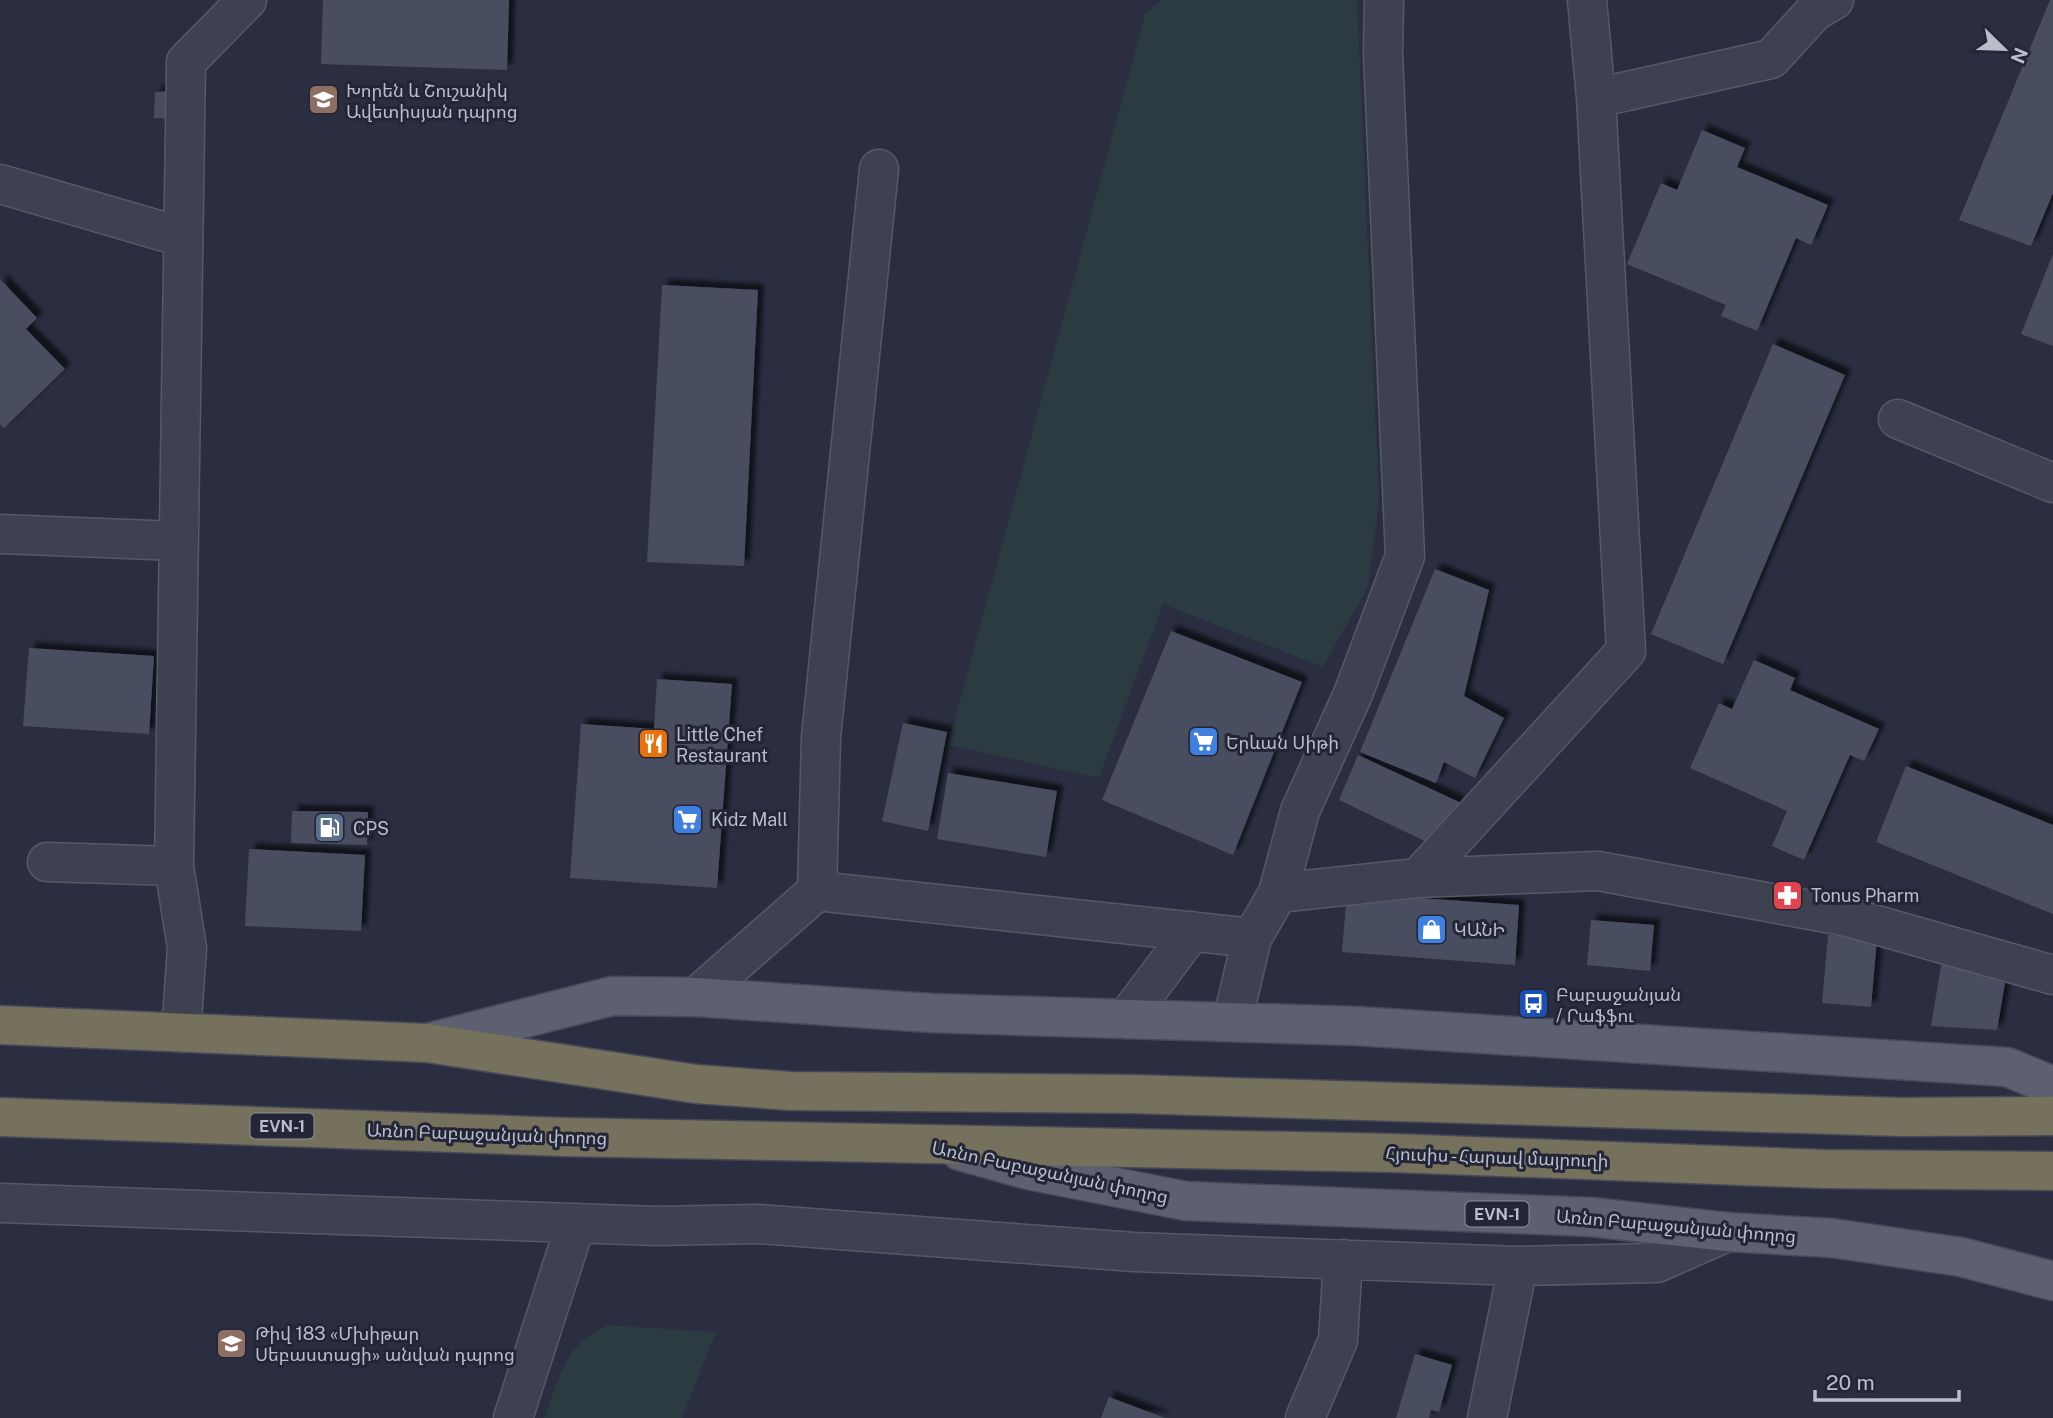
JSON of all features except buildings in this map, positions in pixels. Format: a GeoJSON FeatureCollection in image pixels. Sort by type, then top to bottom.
{"type":"FeatureCollection","features":[{"type":"Feature","properties":{"kind":"highway"},"geometry":{"type":"LineString","coordinates":[[0,1025],[427,1044],[696,1084],[790,1091],[1132,1094],[1901,1117],[2053,1116]]}},
{"type":"Feature","properties":{"kind":"highway","name":"Առնո Բաբաջանյան փողոց"},"geometry":{"type":"LineString","coordinates":[[0,1117],[564,1137],[814,1140],[942,1145]]}},
{"type":"Feature","properties":{"kind":"highway","name":"Հյուսիս - Հարավ մայրուղի"},"geometry":{"type":"LineString","coordinates":[[942,1145],[1407,1154],[1824,1170],[2053,1171]]}},
{"type":"Feature","properties":{"kind":"main road"},"geometry":{"type":"LineString","coordinates":[[427,1044],[612,996],[696,997],[930,1013],[1356,1026],[2007,1067],[2053,1086]]}},
{"type":"Feature","properties":{"kind":"main road","name":"Առնո Բաբաջանյան փողոց"},"geometry":{"type":"LineString","coordinates":[[942,1145],[1028,1170],[1185,1201],[1591,1217],[1727,1232],[1845,1240],[1961,1257],[2053,1282]]}},
{"type":"Feature","properties":{"kind":"lane"},"geometry":{"type":"LineString","coordinates":[[181,1033],[187,948],[174,866],[186,62],[247,0]]}},
{"type":"Feature","properties":{"kind":"lane"},"geometry":{"type":"LineString","coordinates":[[1232,1022],[1252,938],[1278,893],[1300,811],[1353,694],[1405,556],[1383,54],[1384,0]]}},
{"type":"Feature","properties":{"kind":"lane"},"geometry":{"type":"LineString","coordinates":[[1418,878],[1626,651],[1596,98],[1587,0]]}},
{"type":"Feature","properties":{"kind":"lane"},"geometry":{"type":"LineString","coordinates":[[1596,98],[1771,59],[1814,12],[1833,0]]}},
{"type":"Feature","properties":{"kind":"lane"},"geometry":{"type":"LineString","coordinates":[[696,997],[817,891],[821,737],[879,169]]}},
{"type":"Feature","properties":{"kind":"lane"},"geometry":{"type":"LineString","coordinates":[[0,184],[183,237]]}},
{"type":"Feature","properties":{"kind":"lane"},"geometry":{"type":"LineString","coordinates":[[1898,419],[2053,483]]}},
{"type":"Feature","properties":{"kind":"lane"},"geometry":{"type":"LineString","coordinates":[[0,534],[177,541]]}},
{"type":"Feature","properties":{"kind":"lane"},"geometry":{"type":"LineString","coordinates":[[47,862],[174,866]]}},
{"type":"Feature","properties":{"kind":"lane"},"geometry":{"type":"LineString","coordinates":[[1278,893],[1418,878],[1598,871],[1848,917],[2053,975]]}},
{"type":"Feature","properties":{"kind":"lane"},"geometry":{"type":"LineString","coordinates":[[817,891],[1252,938]]}},
{"type":"Feature","properties":{"kind":"lane"},"geometry":{"type":"LineString","coordinates":[[1126,1019],[1192,931]]}},
{"type":"Feature","properties":{"kind":"lane"},"geometry":{"type":"LineString","coordinates":[[0,1203],[657,1226],[758,1224],[1134,1252],[1518,1266],[1657,1263],[1727,1232]]}},
{"type":"Feature","properties":{"kind":"lane"},"geometry":{"type":"LineString","coordinates":[[513,1418],[576,1223]]}},
{"type":"Feature","properties":{"kind":"lane"},"geometry":{"type":"LineString","coordinates":[[1305,1418],[1338,1340],[1343,1259]]}},
{"type":"Feature","properties":{"kind":"lane"},"geometry":{"type":"LineString","coordinates":[[1487,1418],[1518,1266]]}},
{"type":"Feature","properties":{"kind":"shaded area"},"geometry":{"type":"Polygon","coordinates":[[[1161,0],[1357,0],[1379,500],[1368,587],[1323,667],[1163,604],[1099,778],[948,745],[1145,15],[1161,0]]]}},
{"type":"Feature","properties":{"kind":"shaded area"},"geometry":{"type":"Polygon","coordinates":[[[608,1325],[716,1332],[682,1418],[544,1418],[560,1375],[573,1351],[594,1332],[608,1325]]]}},
{"type":"Feature","properties":{"kind":"place","name":"Խորեն և Շուշանիկ Ավետիսյան դպրոց"},"geometry":{"type":"Point","coordinates":[323,100]}},
{"type":"Feature","properties":{"kind":"place","name":"Երևան Սիթի"},"geometry":{"type":"Point","coordinates":[1203,742]}},
{"type":"Feature","properties":{"kind":"place","name":"Little Chef Restaurant"},"geometry":{"type":"Point","coordinates":[653,744]}},
{"type":"Feature","properties":{"kind":"place","name":"Kidz Mall"},"geometry":{"type":"Point","coordinates":[688,819]}},
{"type":"Feature","properties":{"kind":"place","name":"CPS"},"geometry":{"type":"Point","coordinates":[330,828]}},
{"type":"Feature","properties":{"kind":"place","name":"Tonus Pharm"},"geometry":{"type":"Point","coordinates":[1788,895]}},
{"type":"Feature","properties":{"kind":"place","name":"ԿԱՆԻ"},"geometry":{"type":"Point","coordinates":[1431,929]}},
{"type":"Feature","properties":{"kind":"place","name":"Բաբաջանյան / Րաֆֆու"},"geometry":{"type":"Point","coordinates":[1533,1004]}},
{"type":"Feature","properties":{"kind":"place","name":"Թիվ 183 «Մխիթար Սեբաստացի» անվան դպրոց"},"geometry":{"type":"Point","coordinates":[232,1343]}}]}
